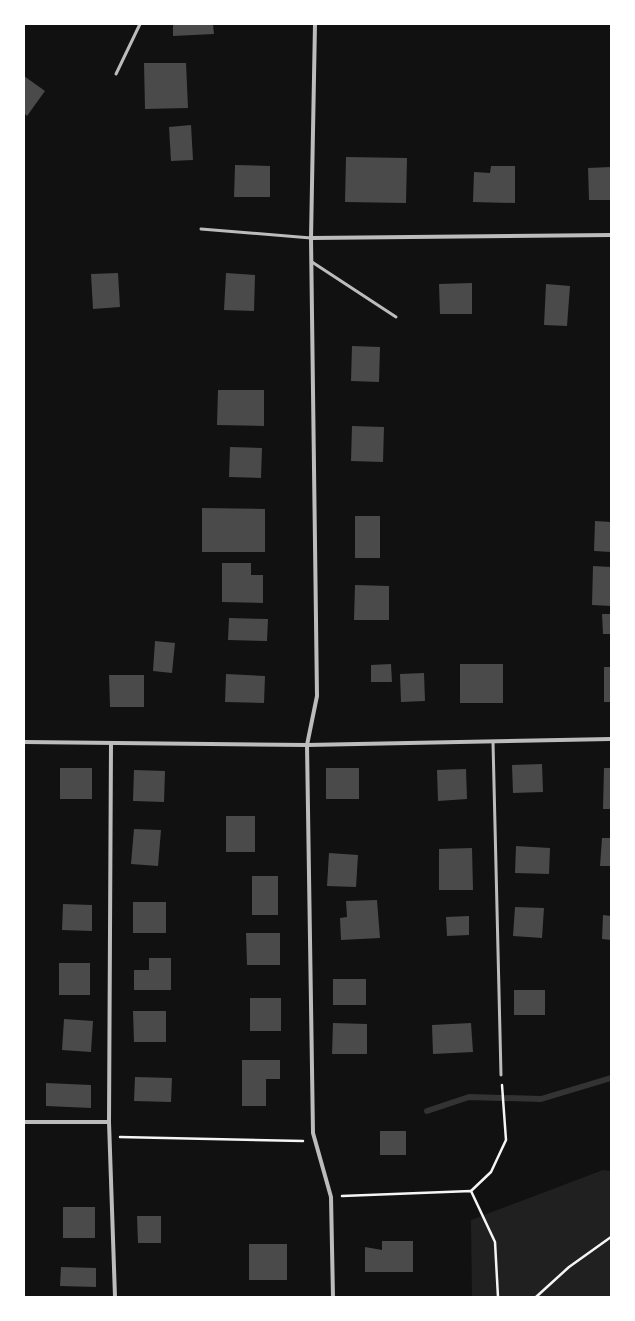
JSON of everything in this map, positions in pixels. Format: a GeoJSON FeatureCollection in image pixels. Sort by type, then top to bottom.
{"type":"FeatureCollection","features":[{"type":"Feature","properties":{"kind":"street"},"geometry":{"type":"LineString","coordinates":[[315,24],[311,238],[317,696],[307,745],[313,1133],[331,1197],[333,1297]]}},
{"type":"Feature","properties":{"kind":"street"},"geometry":{"type":"LineString","coordinates":[[311,238],[611,235]]}},
{"type":"Feature","properties":{"kind":"street"},"geometry":{"type":"LineString","coordinates":[[24,742],[307,745],[611,739]]}},
{"type":"Feature","properties":{"kind":"street"},"geometry":{"type":"LineString","coordinates":[[111,744],[109,1122],[115,1297]]}},
{"type":"Feature","properties":{"kind":"street"},"geometry":{"type":"LineString","coordinates":[[24,1122],[109,1122]]}},
{"type":"Feature","properties":{"kind":"lane"},"geometry":{"type":"LineString","coordinates":[[116,74],[140,24]]}},
{"type":"Feature","properties":{"kind":"lane"},"geometry":{"type":"LineString","coordinates":[[201,229],[311,238]]}},
{"type":"Feature","properties":{"kind":"lane"},"geometry":{"type":"LineString","coordinates":[[312,262],[396,317]]}},
{"type":"Feature","properties":{"kind":"lane"},"geometry":{"type":"LineString","coordinates":[[493,742],[501,1075]]}},
{"type":"Feature","properties":{"kind":"path"},"geometry":{"type":"LineString","coordinates":[[331,1197],[471,1190],[491,1172],[506,1140],[502,1091]]}},
{"type":"Feature","properties":{"kind":"path"},"geometry":{"type":"LineString","coordinates":[[110,1137],[316,1142]]}},
{"type":"Feature","properties":{"kind":"path"},"geometry":{"type":"LineString","coordinates":[[471,1190],[495,1242],[498,1297]]}},
{"type":"Feature","properties":{"kind":"path"},"geometry":{"type":"LineString","coordinates":[[536,1297],[569,1267],[611,1237]]}},
{"type":"Feature","properties":{"kind":"shaded area"},"geometry":{"type":"Polygon","coordinates":[[[603,1170],[611,1171],[611,1297],[472,1297],[471,1220],[603,1170]]]}},
{"type":"Feature","properties":{"kind":"building"},"geometry":{"type":"Polygon","coordinates":[[[173,24],[213,24],[214,34],[173,36],[173,24]]]}},
{"type":"Feature","properties":{"kind":"building"},"geometry":{"type":"Polygon","coordinates":[[[144,63],[186,63],[188,108],[145,109],[144,63]]]}},
{"type":"Feature","properties":{"kind":"building"},"geometry":{"type":"Polygon","coordinates":[[[24,76],[45,91],[27,116],[24,113],[24,76]]]}},
{"type":"Feature","properties":{"kind":"building"},"geometry":{"type":"Polygon","coordinates":[[[191,125],[193,160],[171,161],[169,127],[191,125]]]}},
{"type":"Feature","properties":{"kind":"building"},"geometry":{"type":"Polygon","coordinates":[[[346,157],[407,158],[406,203],[345,202],[346,157]]]}},
{"type":"Feature","properties":{"kind":"building"},"geometry":{"type":"Polygon","coordinates":[[[235,165],[270,166],[270,197],[234,197],[235,165]]]}},
{"type":"Feature","properties":{"kind":"building"},"geometry":{"type":"Polygon","coordinates":[[[491,166],[515,166],[515,203],[473,202],[474,172],[490,173],[491,166]]]}},
{"type":"Feature","properties":{"kind":"building"},"geometry":{"type":"Polygon","coordinates":[[[611,167],[611,200],[589,200],[588,168],[611,167]]]}},
{"type":"Feature","properties":{"kind":"building"},"geometry":{"type":"Polygon","coordinates":[[[118,273],[120,307],[93,309],[91,274],[118,273]]]}},
{"type":"Feature","properties":{"kind":"building"},"geometry":{"type":"Polygon","coordinates":[[[226,273],[255,275],[254,311],[224,310],[226,273]]]}},
{"type":"Feature","properties":{"kind":"building"},"geometry":{"type":"Polygon","coordinates":[[[472,283],[472,314],[440,314],[439,284],[472,283]]]}},
{"type":"Feature","properties":{"kind":"building"},"geometry":{"type":"Polygon","coordinates":[[[546,284],[570,286],[567,326],[544,325],[546,284]]]}},
{"type":"Feature","properties":{"kind":"building"},"geometry":{"type":"Polygon","coordinates":[[[352,346],[380,347],[379,382],[351,381],[352,346]]]}},
{"type":"Feature","properties":{"kind":"building"},"geometry":{"type":"Polygon","coordinates":[[[218,390],[264,390],[264,426],[217,425],[218,390]]]}},
{"type":"Feature","properties":{"kind":"building"},"geometry":{"type":"Polygon","coordinates":[[[352,426],[384,427],[383,462],[351,461],[352,426]]]}},
{"type":"Feature","properties":{"kind":"building"},"geometry":{"type":"Polygon","coordinates":[[[230,447],[262,448],[261,478],[229,477],[230,447]]]}},
{"type":"Feature","properties":{"kind":"building"},"geometry":{"type":"Polygon","coordinates":[[[202,508],[265,509],[265,552],[202,552],[202,508]]]}},
{"type":"Feature","properties":{"kind":"building"},"geometry":{"type":"Polygon","coordinates":[[[355,516],[380,516],[380,558],[355,558],[355,516]]]}},
{"type":"Feature","properties":{"kind":"building"},"geometry":{"type":"Polygon","coordinates":[[[595,521],[611,522],[611,552],[594,551],[595,521]]]}},
{"type":"Feature","properties":{"kind":"building"},"geometry":{"type":"Polygon","coordinates":[[[222,563],[251,563],[251,575],[263,575],[263,603],[222,602],[222,563]]]}},
{"type":"Feature","properties":{"kind":"building"},"geometry":{"type":"Polygon","coordinates":[[[593,566],[611,567],[611,606],[592,605],[593,566]]]}},
{"type":"Feature","properties":{"kind":"building"},"geometry":{"type":"Polygon","coordinates":[[[355,585],[389,586],[389,620],[354,620],[355,585]]]}},
{"type":"Feature","properties":{"kind":"building"},"geometry":{"type":"Polygon","coordinates":[[[602,614],[611,614],[611,634],[603,634],[602,614]]]}},
{"type":"Feature","properties":{"kind":"building"},"geometry":{"type":"Polygon","coordinates":[[[229,618],[268,619],[267,641],[228,640],[229,618]]]}},
{"type":"Feature","properties":{"kind":"building"},"geometry":{"type":"Polygon","coordinates":[[[155,641],[175,643],[172,673],[153,671],[155,641]]]}},
{"type":"Feature","properties":{"kind":"building"},"geometry":{"type":"Polygon","coordinates":[[[391,664],[392,682],[371,682],[371,665],[391,664]]]}},
{"type":"Feature","properties":{"kind":"building"},"geometry":{"type":"Polygon","coordinates":[[[460,664],[503,664],[503,703],[460,703],[460,664]]]}},
{"type":"Feature","properties":{"kind":"building"},"geometry":{"type":"Polygon","coordinates":[[[604,667],[611,667],[611,702],[604,702],[604,667]]]}},
{"type":"Feature","properties":{"kind":"building"},"geometry":{"type":"Polygon","coordinates":[[[424,673],[425,701],[401,702],[400,674],[424,673]]]}},
{"type":"Feature","properties":{"kind":"building"},"geometry":{"type":"Polygon","coordinates":[[[226,674],[265,676],[264,703],[225,702],[226,674]]]}},
{"type":"Feature","properties":{"kind":"building"},"geometry":{"type":"Polygon","coordinates":[[[109,675],[144,675],[144,707],[110,707],[109,675]]]}},
{"type":"Feature","properties":{"kind":"building"},"geometry":{"type":"Polygon","coordinates":[[[542,764],[543,792],[513,793],[512,765],[542,764]]]}},
{"type":"Feature","properties":{"kind":"building"},"geometry":{"type":"Polygon","coordinates":[[[60,768],[92,768],[92,799],[60,799],[60,768]]]}},
{"type":"Feature","properties":{"kind":"building"},"geometry":{"type":"Polygon","coordinates":[[[326,768],[359,768],[359,799],[326,799],[326,768]]]}},
{"type":"Feature","properties":{"kind":"building"},"geometry":{"type":"Polygon","coordinates":[[[604,768],[611,768],[611,809],[603,809],[604,768]]]}},
{"type":"Feature","properties":{"kind":"building"},"geometry":{"type":"Polygon","coordinates":[[[466,769],[467,799],[438,801],[437,770],[466,769]]]}},
{"type":"Feature","properties":{"kind":"building"},"geometry":{"type":"Polygon","coordinates":[[[134,770],[165,771],[164,802],[133,801],[134,770]]]}},
{"type":"Feature","properties":{"kind":"building"},"geometry":{"type":"Polygon","coordinates":[[[226,816],[255,816],[255,852],[226,852],[226,816]]]}},
{"type":"Feature","properties":{"kind":"building"},"geometry":{"type":"Polygon","coordinates":[[[134,829],[161,830],[158,866],[131,864],[134,829]]]}},
{"type":"Feature","properties":{"kind":"building"},"geometry":{"type":"Polygon","coordinates":[[[602,838],[611,838],[611,866],[600,866],[602,838]]]}},
{"type":"Feature","properties":{"kind":"building"},"geometry":{"type":"Polygon","coordinates":[[[516,846],[550,848],[549,874],[515,873],[516,846]]]}},
{"type":"Feature","properties":{"kind":"building"},"geometry":{"type":"Polygon","coordinates":[[[472,848],[473,890],[439,890],[439,849],[472,848]]]}},
{"type":"Feature","properties":{"kind":"building"},"geometry":{"type":"Polygon","coordinates":[[[329,853],[358,855],[356,887],[327,886],[329,853]]]}},
{"type":"Feature","properties":{"kind":"building"},"geometry":{"type":"Polygon","coordinates":[[[252,876],[278,876],[278,915],[252,915],[252,876]]]}},
{"type":"Feature","properties":{"kind":"building"},"geometry":{"type":"Polygon","coordinates":[[[377,900],[380,938],[341,940],[340,918],[347,917],[346,901],[377,900]]]}},
{"type":"Feature","properties":{"kind":"building"},"geometry":{"type":"Polygon","coordinates":[[[133,902],[166,902],[166,933],[133,933],[133,902]]]}},
{"type":"Feature","properties":{"kind":"building"},"geometry":{"type":"Polygon","coordinates":[[[63,904],[92,905],[92,931],[62,930],[63,904]]]}},
{"type":"Feature","properties":{"kind":"building"},"geometry":{"type":"Polygon","coordinates":[[[515,907],[544,908],[542,938],[513,936],[515,907]]]}},
{"type":"Feature","properties":{"kind":"building"},"geometry":{"type":"Polygon","coordinates":[[[603,915],[611,916],[611,940],[602,939],[603,915]]]}},
{"type":"Feature","properties":{"kind":"building"},"geometry":{"type":"Polygon","coordinates":[[[469,916],[469,935],[447,936],[446,917],[469,916]]]}},
{"type":"Feature","properties":{"kind":"building"},"geometry":{"type":"Polygon","coordinates":[[[246,933],[280,933],[280,965],[247,965],[246,933]]]}},
{"type":"Feature","properties":{"kind":"building"},"geometry":{"type":"Polygon","coordinates":[[[149,958],[171,958],[171,990],[134,990],[134,970],[149,970],[149,958]]]}},
{"type":"Feature","properties":{"kind":"building"},"geometry":{"type":"Polygon","coordinates":[[[59,963],[90,963],[90,995],[59,995],[59,963]]]}},
{"type":"Feature","properties":{"kind":"building"},"geometry":{"type":"Polygon","coordinates":[[[333,979],[366,979],[366,1005],[333,1005],[333,979]]]}},
{"type":"Feature","properties":{"kind":"building"},"geometry":{"type":"Polygon","coordinates":[[[514,990],[545,990],[545,1015],[514,1015],[514,990]]]}},
{"type":"Feature","properties":{"kind":"building"},"geometry":{"type":"Polygon","coordinates":[[[250,998],[281,998],[281,1031],[250,1031],[250,998]]]}},
{"type":"Feature","properties":{"kind":"building"},"geometry":{"type":"Polygon","coordinates":[[[133,1011],[166,1011],[166,1042],[134,1042],[133,1011]]]}},
{"type":"Feature","properties":{"kind":"building"},"geometry":{"type":"Polygon","coordinates":[[[64,1019],[93,1021],[91,1052],[62,1050],[64,1019]]]}},
{"type":"Feature","properties":{"kind":"building"},"geometry":{"type":"Polygon","coordinates":[[[333,1023],[367,1024],[367,1054],[332,1054],[333,1023]]]}},
{"type":"Feature","properties":{"kind":"building"},"geometry":{"type":"Polygon","coordinates":[[[471,1023],[473,1052],[433,1054],[432,1025],[471,1023]]]}},
{"type":"Feature","properties":{"kind":"building"},"geometry":{"type":"Polygon","coordinates":[[[242,1060],[280,1060],[280,1079],[266,1079],[266,1106],[242,1106],[242,1060]]]}},
{"type":"Feature","properties":{"kind":"building"},"geometry":{"type":"Polygon","coordinates":[[[135,1077],[172,1078],[171,1102],[134,1101],[135,1077]]]}},
{"type":"Feature","properties":{"kind":"building"},"geometry":{"type":"Polygon","coordinates":[[[46,1083],[91,1085],[91,1108],[46,1106],[46,1083]]]}},
{"type":"Feature","properties":{"kind":"building"},"geometry":{"type":"Polygon","coordinates":[[[380,1131],[406,1131],[406,1155],[380,1155],[380,1131]]]}},
{"type":"Feature","properties":{"kind":"building"},"geometry":{"type":"Polygon","coordinates":[[[63,1207],[95,1207],[95,1238],[63,1238],[63,1207]]]}},
{"type":"Feature","properties":{"kind":"building"},"geometry":{"type":"Polygon","coordinates":[[[137,1216],[161,1216],[161,1243],[138,1243],[137,1216]]]}},
{"type":"Feature","properties":{"kind":"building"},"geometry":{"type":"Polygon","coordinates":[[[382,1241],[413,1241],[413,1272],[365,1272],[365,1247],[382,1250],[382,1241]]]}},
{"type":"Feature","properties":{"kind":"building"},"geometry":{"type":"Polygon","coordinates":[[[249,1244],[287,1244],[287,1280],[249,1280],[249,1244]]]}},
{"type":"Feature","properties":{"kind":"building"},"geometry":{"type":"Polygon","coordinates":[[[61,1267],[96,1268],[96,1287],[60,1286],[61,1267]]]}},
{"type":"Feature","properties":{"kind":"waterway"},"geometry":{"type":"LineString","coordinates":[[427,1111],[469,1097],[541,1099],[611,1078]]}}]}
